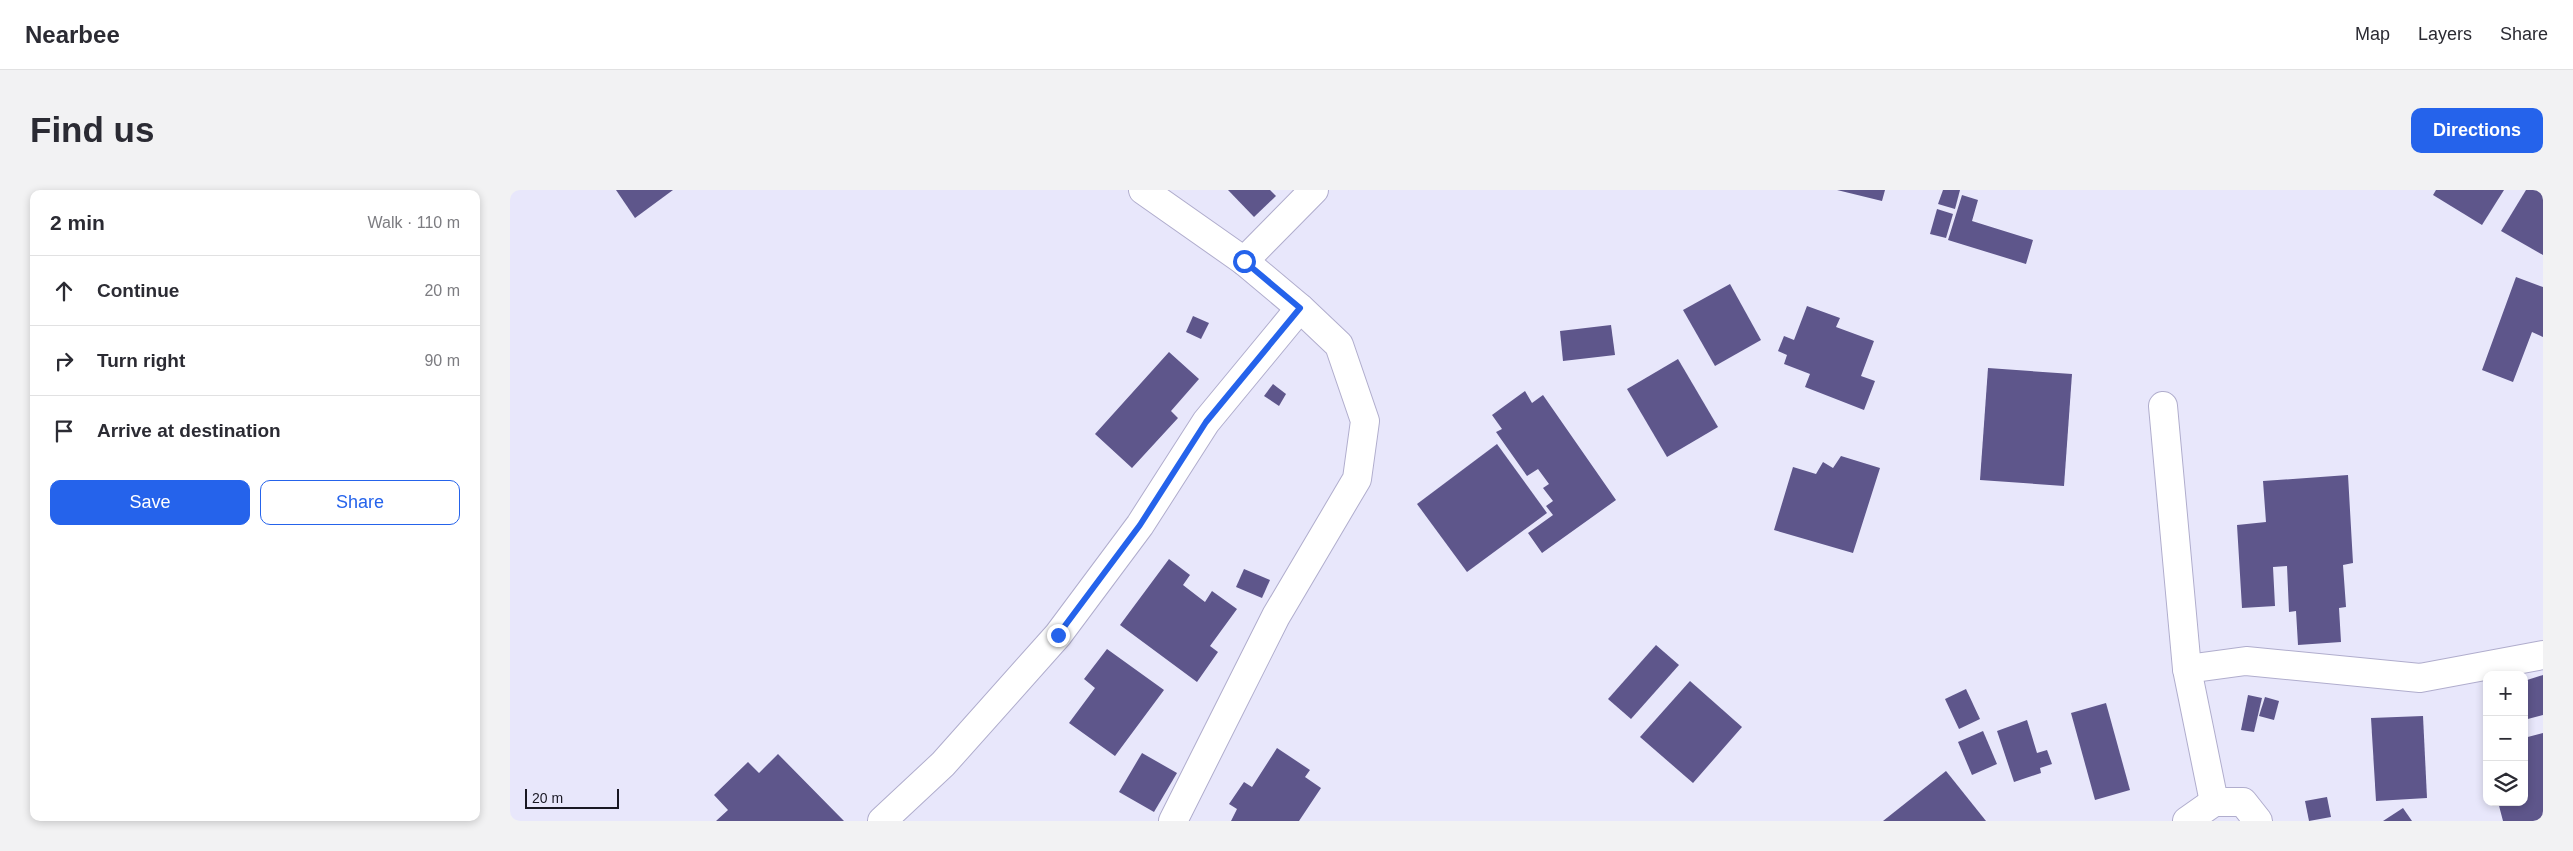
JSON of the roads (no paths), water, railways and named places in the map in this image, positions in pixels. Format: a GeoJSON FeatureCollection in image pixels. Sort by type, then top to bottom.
{"type":"FeatureCollection","features":[{"type":"Feature","properties":{"kind":"street"},"geometry":{"type":"LineString","coordinates":[[1144,190],[1244,261],[1300,308],[1339,345],[1365,421],[1357,479],[1276,616],[1173,821]]}},
{"type":"Feature","properties":{"kind":"street"},"geometry":{"type":"LineString","coordinates":[[1244,261],[1314,190]]}},
{"type":"Feature","properties":{"kind":"street"},"geometry":{"type":"LineString","coordinates":[[882,821],[943,764],[1058,635],[1140,525],[1206,422],[1300,308]]}},
{"type":"Feature","properties":{"kind":"street"},"geometry":{"type":"LineString","coordinates":[[2163,406],[2187,669],[2214,802]]}},
{"type":"Feature","properties":{"kind":"street"},"geometry":{"type":"LineString","coordinates":[[2187,669],[2246,661],[2420,678],[2519,662],[2543,655]]}},
{"type":"Feature","properties":{"kind":"street"},"geometry":{"type":"LineString","coordinates":[[2187,821],[2214,802],[2243,802],[2258,821]]}}]}
